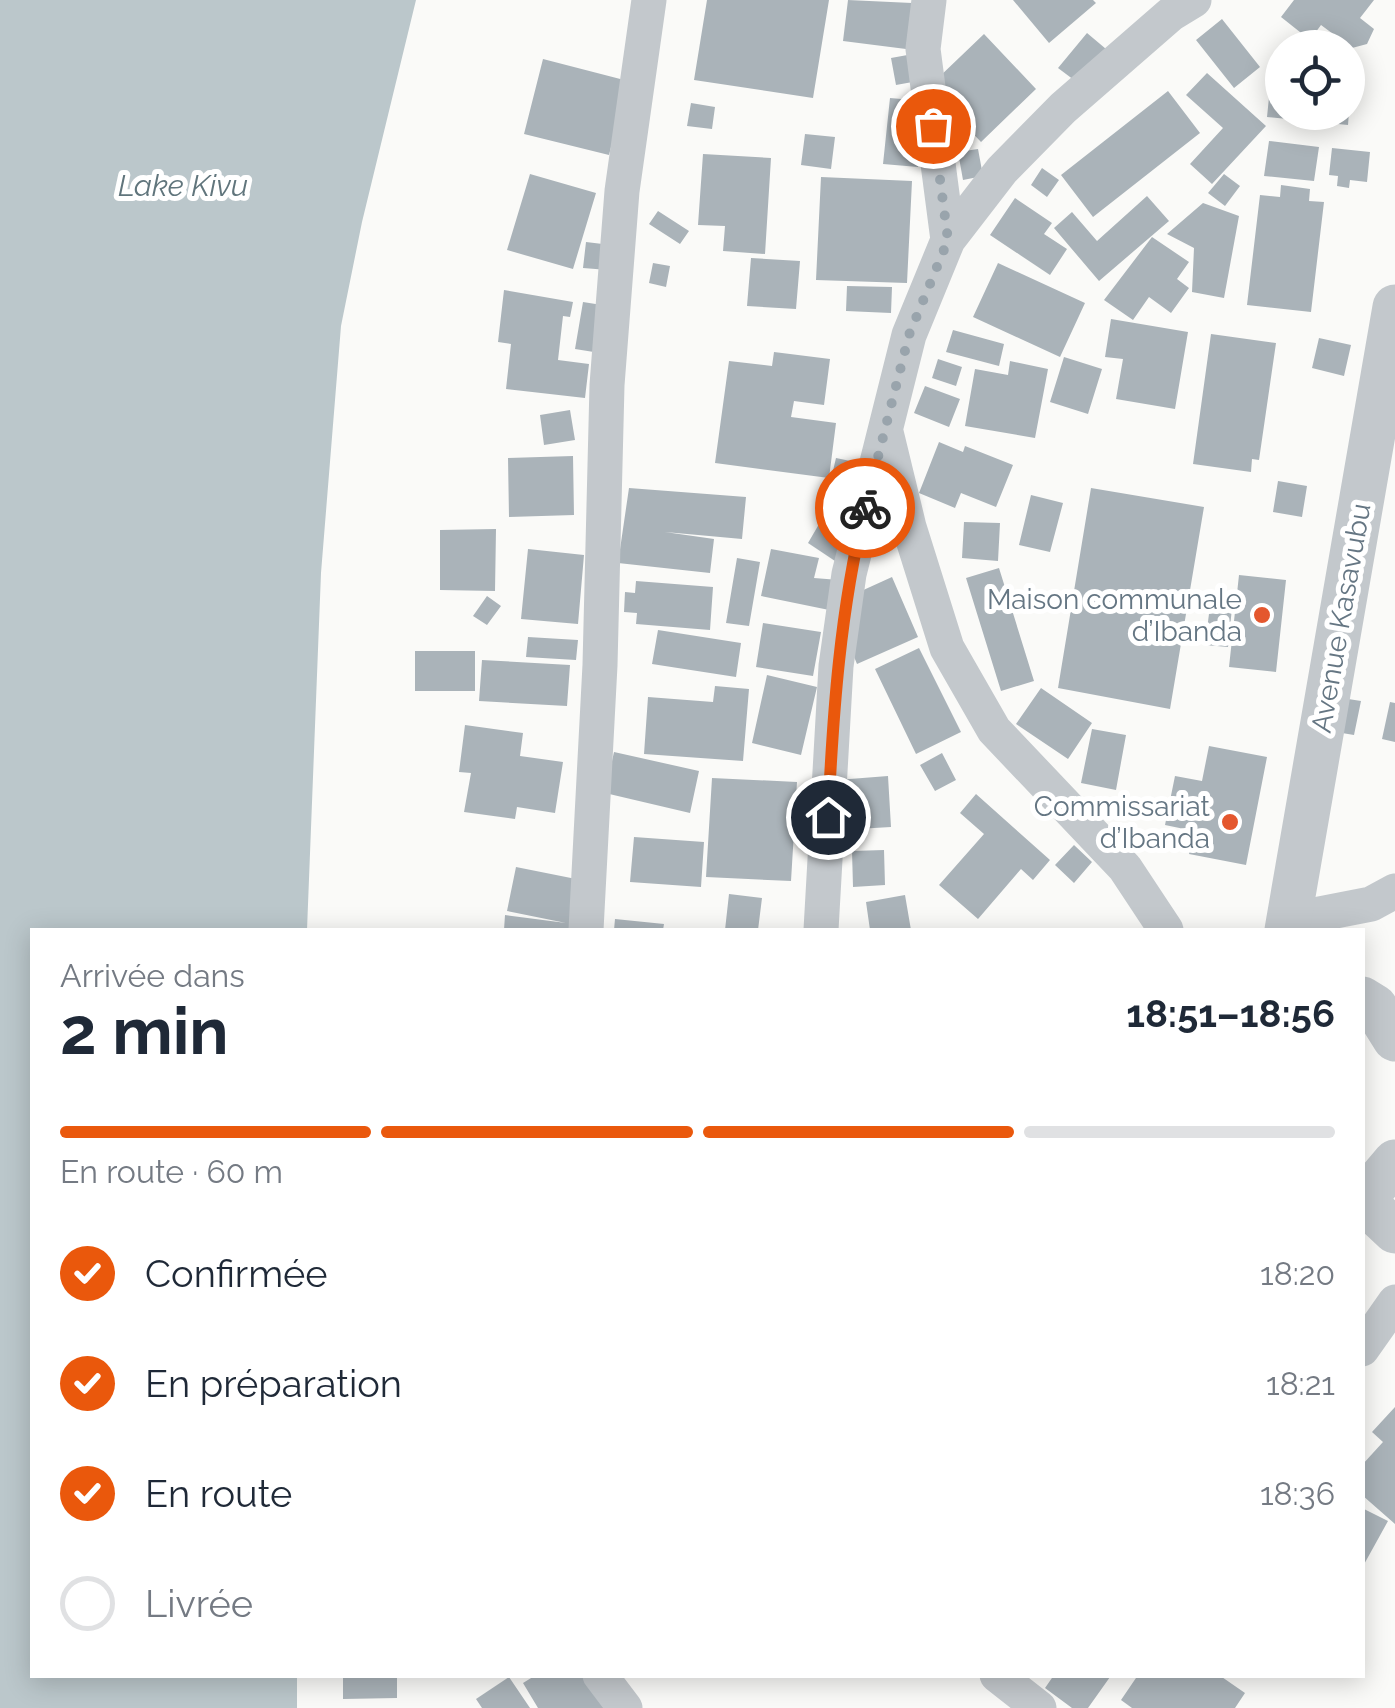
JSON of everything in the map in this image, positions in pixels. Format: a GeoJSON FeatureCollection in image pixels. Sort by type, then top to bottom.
{"type":"FeatureCollection","features":[{"type":"Feature","properties":{"kind":"street"},"geometry":{"type":"LineString","coordinates":[[586,928],[600,665],[606,385],[622,191],[650,0]]}},
{"type":"Feature","properties":{"kind":"street"},"geometry":{"type":"LineString","coordinates":[[929,0],[923,49],[948,240]]}},
{"type":"Feature","properties":{"kind":"street"},"geometry":{"type":"LineString","coordinates":[[821,928],[836,666],[849,574],[909,335],[948,240],[1002,170],[1063,108],[1171,14],[1194,0]]}},
{"type":"Feature","properties":{"kind":"street","name":"Avenue Kasavubu"},"geometry":{"type":"LineString","coordinates":[[1288,925],[1395,307]]}},
{"type":"Feature","properties":{"kind":"street"},"geometry":{"type":"LineString","coordinates":[[884,427],[946,648],[994,730],[1125,868],[1165,928]]}},
{"type":"Feature","properties":{"kind":"street"},"geometry":{"type":"LineString","coordinates":[[1288,925],[1371,904],[1395,891]]}},
{"type":"Feature","properties":{"kind":"street"},"geometry":{"type":"LineString","coordinates":[[1365,1001],[1374,1006],[1395,1039]]}},
{"type":"Feature","properties":{"kind":"street"},"geometry":{"type":"LineString","coordinates":[[1365,1199],[1395,1162]]}},
{"type":"Feature","properties":{"kind":"street"},"geometry":{"type":"LineString","coordinates":[[1365,1203],[1395,1231]]}},
{"type":"Feature","properties":{"kind":"street"},"geometry":{"type":"LineString","coordinates":[[1365,1345],[1395,1302]]}},
{"type":"Feature","properties":{"kind":"street"},"geometry":{"type":"LineString","coordinates":[[602,1678],[624,1708]]}},
{"type":"Feature","properties":{"kind":"street"},"geometry":{"type":"LineString","coordinates":[[1001,1678],[1039,1708]]}},
{"type":"Feature","properties":{"kind":"water","name":"Lake Kivu"},"geometry":{"type":"Polygon","coordinates":[[[0,0],[416,0],[341,326],[321,573],[307,928],[30,928],[30,1678],[297,1678],[297,1708],[0,1708],[0,0]]]}},
{"type":"Feature","properties":{"kind":"building"},"geometry":{"type":"Polygon","coordinates":[[[707,0],[829,0],[813,98],[694,80],[707,0]]]}},
{"type":"Feature","properties":{"kind":"building"},"geometry":{"type":"Polygon","coordinates":[[[848,0],[912,3],[906,49],[843,41],[848,0]]]}},
{"type":"Feature","properties":{"kind":"building"},"geometry":{"type":"Polygon","coordinates":[[[1013,0],[1093,0],[1096,3],[1049,43],[1013,0]]]}},
{"type":"Feature","properties":{"kind":"building"},"geometry":{"type":"Polygon","coordinates":[[[1294,0],[1374,0],[1360,18],[1374,29],[1365,45],[1365,30],[1328,30],[1321,25],[1317,30],[1297,30],[1281,17],[1294,0]]]}},
{"type":"Feature","properties":{"kind":"building"},"geometry":{"type":"Polygon","coordinates":[[[1222,19],[1260,67],[1234,88],[1196,40],[1222,19]]]}},
{"type":"Feature","properties":{"kind":"building"},"geometry":{"type":"Polygon","coordinates":[[[1087,33],[1106,49],[1078,83],[1058,68],[1087,33]]]}},
{"type":"Feature","properties":{"kind":"building"},"geometry":{"type":"Polygon","coordinates":[[[984,34],[1036,89],[981,142],[944,103],[952,95],[937,79],[984,34]]]}},
{"type":"Feature","properties":{"kind":"building"},"geometry":{"type":"Polygon","coordinates":[[[913,54],[918,81],[896,85],[891,58],[913,54]]]}},
{"type":"Feature","properties":{"kind":"building"},"geometry":{"type":"Polygon","coordinates":[[[543,59],[628,81],[609,155],[524,134],[543,59]]]}},
{"type":"Feature","properties":{"kind":"building"},"geometry":{"type":"Polygon","coordinates":[[[1207,73],[1265,125],[1212,184],[1190,164],[1223,128],[1186,95],[1207,73]]]}},
{"type":"Feature","properties":{"kind":"building"},"geometry":{"type":"Polygon","coordinates":[[[1168,91],[1200,133],[1093,217],[1061,175],[1168,91]]]}},
{"type":"Feature","properties":{"kind":"building"},"geometry":{"type":"Polygon","coordinates":[[[890,98],[924,101],[918,167],[883,164],[890,98]]]}},
{"type":"Feature","properties":{"kind":"building"},"geometry":{"type":"Polygon","coordinates":[[[691,103],[715,107],[712,129],[687,126],[691,103]]]}},
{"type":"Feature","properties":{"kind":"building"},"geometry":{"type":"Polygon","coordinates":[[[805,134],[835,137],[831,169],[801,165],[805,134]]]}},
{"type":"Feature","properties":{"kind":"building"},"geometry":{"type":"Polygon","coordinates":[[[1269,141],[1319,147],[1314,181],[1264,176],[1269,141]]]}},
{"type":"Feature","properties":{"kind":"building"},"geometry":{"type":"Polygon","coordinates":[[[1332,148],[1370,152],[1367,182],[1350,180],[1349,188],[1337,186],[1338,176],[1329,175],[1332,148]]]}},
{"type":"Feature","properties":{"kind":"building"},"geometry":{"type":"Polygon","coordinates":[[[978,149],[983,176],[963,180],[958,152],[978,149]]]}},
{"type":"Feature","properties":{"kind":"building"},"geometry":{"type":"Polygon","coordinates":[[[703,154],[771,158],[765,254],[723,251],[725,226],[698,225],[703,154]]]}},
{"type":"Feature","properties":{"kind":"building"},"geometry":{"type":"Polygon","coordinates":[[[1042,168],[1059,180],[1047,197],[1031,185],[1042,168]]]}},
{"type":"Feature","properties":{"kind":"building"},"geometry":{"type":"Polygon","coordinates":[[[530,174],[596,193],[573,269],[507,250],[530,174]]]}},
{"type":"Feature","properties":{"kind":"building"},"geometry":{"type":"Polygon","coordinates":[[[1224,174],[1240,186],[1225,206],[1208,193],[1224,174]]]}},
{"type":"Feature","properties":{"kind":"building"},"geometry":{"type":"Polygon","coordinates":[[[821,177],[912,181],[907,283],[816,280],[821,177]]]}},
{"type":"Feature","properties":{"kind":"building"},"geometry":{"type":"Polygon","coordinates":[[[1281,185],[1310,189],[1309,201],[1324,202],[1311,312],[1247,305],[1260,195],[1280,197],[1281,185]]]}},
{"type":"Feature","properties":{"kind":"building"},"geometry":{"type":"Polygon","coordinates":[[[1147,196],[1169,221],[1099,281],[1054,228],[1072,212],[1097,241],[1147,196]]]}},
{"type":"Feature","properties":{"kind":"building"},"geometry":{"type":"Polygon","coordinates":[[[1015,198],[1052,223],[1044,234],[1067,249],[1050,275],[990,235],[1015,198]]]}},
{"type":"Feature","properties":{"kind":"building"},"geometry":{"type":"Polygon","coordinates":[[[1203,203],[1239,216],[1224,298],[1192,292],[1194,248],[1167,234],[1203,203]]]}},
{"type":"Feature","properties":{"kind":"building"},"geometry":{"type":"Polygon","coordinates":[[[658,211],[689,231],[680,244],[649,224],[658,211]]]}},
{"type":"Feature","properties":{"kind":"building"},"geometry":{"type":"Polygon","coordinates":[[[1152,237],[1189,262],[1177,279],[1189,288],[1171,313],[1149,297],[1133,320],[1104,300],[1152,237]]]}},
{"type":"Feature","properties":{"kind":"building"},"geometry":{"type":"Polygon","coordinates":[[[586,242],[611,245],[608,270],[583,268],[586,242]]]}},
{"type":"Feature","properties":{"kind":"building"},"geometry":{"type":"Polygon","coordinates":[[[751,258],[800,261],[796,309],[747,306],[751,258]]]}},
{"type":"Feature","properties":{"kind":"building"},"geometry":{"type":"Polygon","coordinates":[[[653,263],[670,266],[666,287],[649,283],[653,263]]]}},
{"type":"Feature","properties":{"kind":"building"},"geometry":{"type":"Polygon","coordinates":[[[998,263],[1085,303],[1060,357],[973,317],[998,263]]]}},
{"type":"Feature","properties":{"kind":"building"},"geometry":{"type":"Polygon","coordinates":[[[847,286],[892,287],[891,313],[846,311],[847,286]]]}},
{"type":"Feature","properties":{"kind":"building"},"geometry":{"type":"Polygon","coordinates":[[[504,290],[573,302],[570,317],[563,316],[558,360],[589,364],[585,398],[506,389],[511,344],[498,342],[504,290]]]}},
{"type":"Feature","properties":{"kind":"building"},"geometry":{"type":"Polygon","coordinates":[[[583,302],[608,306],[600,353],[575,349],[583,302]]]}},
{"type":"Feature","properties":{"kind":"building"},"geometry":{"type":"Polygon","coordinates":[[[1111,319],[1188,332],[1175,409],[1116,399],[1123,359],[1105,357],[1111,319]]]}},
{"type":"Feature","properties":{"kind":"building"},"geometry":{"type":"Polygon","coordinates":[[[953,330],[1004,344],[999,366],[946,352],[953,330]]]}},
{"type":"Feature","properties":{"kind":"building"},"geometry":{"type":"Polygon","coordinates":[[[1211,334],[1276,343],[1259,460],[1252,459],[1251,472],[1193,464],[1211,334]]]}},
{"type":"Feature","properties":{"kind":"building"},"geometry":{"type":"Polygon","coordinates":[[[1319,338],[1351,345],[1344,376],[1312,368],[1319,338]]]}},
{"type":"Feature","properties":{"kind":"building"},"geometry":{"type":"Polygon","coordinates":[[[774,352],[830,359],[824,405],[794,401],[791,417],[836,423],[829,478],[715,463],[729,361],[772,366],[774,352]]]}},
{"type":"Feature","properties":{"kind":"building"},"geometry":{"type":"Polygon","coordinates":[[[1064,357],[1102,369],[1088,414],[1050,402],[1064,357]]]}},
{"type":"Feature","properties":{"kind":"building"},"geometry":{"type":"Polygon","coordinates":[[[938,359],[962,367],[956,386],[932,378],[938,359]]]}},
{"type":"Feature","properties":{"kind":"building"},"geometry":{"type":"Polygon","coordinates":[[[1010,361],[1048,369],[1035,438],[965,426],[975,369],[1008,375],[1010,361]]]}},
{"type":"Feature","properties":{"kind":"building"},"geometry":{"type":"Polygon","coordinates":[[[925,386],[960,399],[949,427],[914,413],[925,386]]]}},
{"type":"Feature","properties":{"kind":"building"},"geometry":{"type":"Polygon","coordinates":[[[570,410],[575,440],[544,445],[540,415],[570,410]]]}},
{"type":"Feature","properties":{"kind":"building"},"geometry":{"type":"Polygon","coordinates":[[[939,442],[963,452],[965,446],[1013,465],[996,507],[961,493],[955,508],[919,493],[939,442]]]}},
{"type":"Feature","properties":{"kind":"building"},"geometry":{"type":"Polygon","coordinates":[[[573,456],[574,515],[509,517],[508,458],[573,456]]]}},
{"type":"Feature","properties":{"kind":"building"},"geometry":{"type":"Polygon","coordinates":[[[836,458],[860,463],[857,481],[832,475],[836,458]]]}},
{"type":"Feature","properties":{"kind":"building"},"geometry":{"type":"Polygon","coordinates":[[[1278,481],[1307,486],[1302,517],[1273,512],[1278,481]]]}},
{"type":"Feature","properties":{"kind":"building"},"geometry":{"type":"Polygon","coordinates":[[[629,488],[746,497],[742,539],[665,532],[714,539],[710,573],[618,563],[629,488]]]}},
{"type":"Feature","properties":{"kind":"building"},"geometry":{"type":"Polygon","coordinates":[[[1091,488],[1204,507],[1170,709],[1058,688],[1091,488]]]}},
{"type":"Feature","properties":{"kind":"building"},"geometry":{"type":"Polygon","coordinates":[[[1031,495],[1063,503],[1050,552],[1019,545],[1031,495]]]}},
{"type":"Feature","properties":{"kind":"building"},"geometry":{"type":"Polygon","coordinates":[[[822,519],[851,537],[835,561],[808,543],[822,519]]]}},
{"type":"Feature","properties":{"kind":"building"},"geometry":{"type":"Polygon","coordinates":[[[964,522],[1000,523],[998,561],[962,558],[964,522]]]}},
{"type":"Feature","properties":{"kind":"building"},"geometry":{"type":"Polygon","coordinates":[[[496,529],[495,591],[440,590],[440,530],[496,529]]]}},
{"type":"Feature","properties":{"kind":"building"},"geometry":{"type":"Polygon","coordinates":[[[528,549],[584,555],[578,624],[521,619],[528,549]]]}},
{"type":"Feature","properties":{"kind":"building"},"geometry":{"type":"Polygon","coordinates":[[[771,549],[819,558],[814,578],[839,580],[834,611],[761,596],[771,549]]]}},
{"type":"Feature","properties":{"kind":"building"},"geometry":{"type":"Polygon","coordinates":[[[737,558],[760,562],[749,626],[726,623],[737,558]]]}},
{"type":"Feature","properties":{"kind":"building"},"geometry":{"type":"Polygon","coordinates":[[[999,568],[1034,681],[1001,691],[966,578],[999,568]]]}},
{"type":"Feature","properties":{"kind":"building"},"geometry":{"type":"Polygon","coordinates":[[[1239,575],[1286,580],[1276,672],[1229,667],[1239,575]]]}},
{"type":"Feature","properties":{"kind":"building"},"geometry":{"type":"Polygon","coordinates":[[[892,577],[918,637],[857,664],[846,637],[859,592],[892,577]]]}},
{"type":"Feature","properties":{"kind":"building"},"geometry":{"type":"Polygon","coordinates":[[[636,581],[713,587],[710,630],[636,624],[637,613],[624,612],[625,592],[635,593],[636,581]]]}},
{"type":"Feature","properties":{"kind":"building"},"geometry":{"type":"Polygon","coordinates":[[[487,596],[501,606],[487,625],[473,616],[487,596]]]}},
{"type":"Feature","properties":{"kind":"building"},"geometry":{"type":"Polygon","coordinates":[[[1210,606],[1232,608],[1228,647],[1205,645],[1210,606]]]}},
{"type":"Feature","properties":{"kind":"building"},"geometry":{"type":"Polygon","coordinates":[[[763,623],[821,632],[813,676],[756,667],[763,623]]]}},
{"type":"Feature","properties":{"kind":"building"},"geometry":{"type":"Polygon","coordinates":[[[658,630],[741,643],[736,677],[652,664],[658,630]]]}},
{"type":"Feature","properties":{"kind":"building"},"geometry":{"type":"Polygon","coordinates":[[[528,637],[578,640],[576,660],[526,657],[528,637]]]}},
{"type":"Feature","properties":{"kind":"building"},"geometry":{"type":"Polygon","coordinates":[[[919,648],[961,732],[916,754],[875,669],[919,648]]]}},
{"type":"Feature","properties":{"kind":"building"},"geometry":{"type":"Polygon","coordinates":[[[415,651],[475,651],[475,691],[415,691],[415,651]]]}},
{"type":"Feature","properties":{"kind":"building"},"geometry":{"type":"Polygon","coordinates":[[[482,660],[570,665],[567,706],[479,701],[482,660]]]}},
{"type":"Feature","properties":{"kind":"building"},"geometry":{"type":"Polygon","coordinates":[[[767,675],[817,687],[801,755],[752,743],[767,675]]]}},
{"type":"Feature","properties":{"kind":"building"},"geometry":{"type":"Polygon","coordinates":[[[715,686],[749,689],[743,761],[644,754],[648,697],[713,702],[715,686]]]}},
{"type":"Feature","properties":{"kind":"building"},"geometry":{"type":"Polygon","coordinates":[[[1041,688],[1092,723],[1068,759],[1016,724],[1041,688]]]}},
{"type":"Feature","properties":{"kind":"building"},"geometry":{"type":"Polygon","coordinates":[[[1342,698],[1361,701],[1354,735],[1336,732],[1342,698]]]}},
{"type":"Feature","properties":{"kind":"building"},"geometry":{"type":"Polygon","coordinates":[[[1390,702],[1395,703],[1395,742],[1382,739],[1390,702]]]}},
{"type":"Feature","properties":{"kind":"building"},"geometry":{"type":"Polygon","coordinates":[[[465,725],[523,733],[520,756],[563,762],[555,813],[517,807],[515,819],[464,812],[471,773],[459,772],[465,725]]]}},
{"type":"Feature","properties":{"kind":"building"},"geometry":{"type":"Polygon","coordinates":[[[1092,729],[1126,735],[1116,790],[1081,783],[1092,729]]]}},
{"type":"Feature","properties":{"kind":"building"},"geometry":{"type":"Polygon","coordinates":[[[1209,746],[1267,757],[1246,865],[1189,854],[1194,831],[1165,825],[1175,776],[1202,781],[1209,746]]]}},
{"type":"Feature","properties":{"kind":"building"},"geometry":{"type":"Polygon","coordinates":[[[614,752],[699,771],[690,813],[605,793],[614,752]]]}},
{"type":"Feature","properties":{"kind":"building"},"geometry":{"type":"Polygon","coordinates":[[[942,753],[956,780],[935,791],[920,765],[942,753]]]}},
{"type":"Feature","properties":{"kind":"building"},"geometry":{"type":"Polygon","coordinates":[[[888,776],[891,827],[840,830],[837,780],[888,776]]]}},
{"type":"Feature","properties":{"kind":"building"},"geometry":{"type":"Polygon","coordinates":[[[712,778],[797,782],[791,881],[706,877],[712,778]]]}},
{"type":"Feature","properties":{"kind":"building"},"geometry":{"type":"Polygon","coordinates":[[[976,794],[1050,860],[1033,880],[1021,869],[978,919],[939,885],[984,834],[960,813],[976,794]]]}},
{"type":"Feature","properties":{"kind":"building"},"geometry":{"type":"Polygon","coordinates":[[[634,837],[704,842],[701,887],[630,882],[634,837]]]}},
{"type":"Feature","properties":{"kind":"building"},"geometry":{"type":"Polygon","coordinates":[[[1074,845],[1092,862],[1074,883],[1055,865],[1074,845]]]}},
{"type":"Feature","properties":{"kind":"building"},"geometry":{"type":"Polygon","coordinates":[[[884,850],[885,885],[853,887],[852,851],[884,850]]]}},
{"type":"Feature","properties":{"kind":"building"},"geometry":{"type":"Polygon","coordinates":[[[516,867],[581,880],[580,928],[504,928],[505,915],[566,923],[507,911],[516,867]]]}},
{"type":"Feature","properties":{"kind":"building"},"geometry":{"type":"Polygon","coordinates":[[[729,894],[762,898],[758,928],[725,928],[729,894]]]}},
{"type":"Feature","properties":{"kind":"building"},"geometry":{"type":"Polygon","coordinates":[[[905,895],[911,928],[870,928],[866,902],[905,895]]]}},
{"type":"Feature","properties":{"kind":"building"},"geometry":{"type":"Polygon","coordinates":[[[615,919],[664,924],[663,928],[614,928],[615,919]]]}},
{"type":"Feature","properties":{"kind":"building"},"geometry":{"type":"Polygon","coordinates":[[[1395,1407],[1395,1524],[1365,1498],[1365,1462],[1383,1442],[1372,1432],[1395,1407]]]}},
{"type":"Feature","properties":{"kind":"building"},"geometry":{"type":"Polygon","coordinates":[[[1365,1510],[1388,1521],[1365,1563],[1365,1510]]]}},
{"type":"Feature","properties":{"kind":"building"},"geometry":{"type":"Polygon","coordinates":[[[343,1678],[397,1678],[397,1698],[343,1699],[343,1678]]]}},
{"type":"Feature","properties":{"kind":"building"},"geometry":{"type":"Polygon","coordinates":[[[510,1678],[530,1708],[482,1708],[476,1699],[510,1678]]]}},
{"type":"Feature","properties":{"kind":"building"},"geometry":{"type":"Polygon","coordinates":[[[531,1678],[591,1678],[604,1708],[538,1708],[523,1683],[531,1678]]]}},
{"type":"Feature","properties":{"kind":"building"},"geometry":{"type":"Polygon","coordinates":[[[1052,1678],[1109,1678],[1088,1708],[1072,1708],[1045,1688],[1052,1678]]]}},
{"type":"Feature","properties":{"kind":"building"},"geometry":{"type":"Polygon","coordinates":[[[1136,1678],[1223,1678],[1245,1693],[1235,1708],[1132,1708],[1121,1700],[1136,1678]]]}},
{"type":"Feature","properties":{"kind":"way so far"},"geometry":{"type":"LineString","coordinates":[[865,508],[909,335],[948,240],[933,126]]}},
{"type":"Feature","properties":{"kind":"place","name":"Maison communale d’Ibanda"},"geometry":{"type":"Point","coordinates":[1262,615]}},
{"type":"Feature","properties":{"kind":"place","name":"Commissariat d’Ibanda"},"geometry":{"type":"Point","coordinates":[1230,822]}},
{"type":"Feature","properties":{"kind":"route"},"geometry":{"type":"LineString","coordinates":[[828,817],[836,666],[849,574],[865,508]]}}]}
